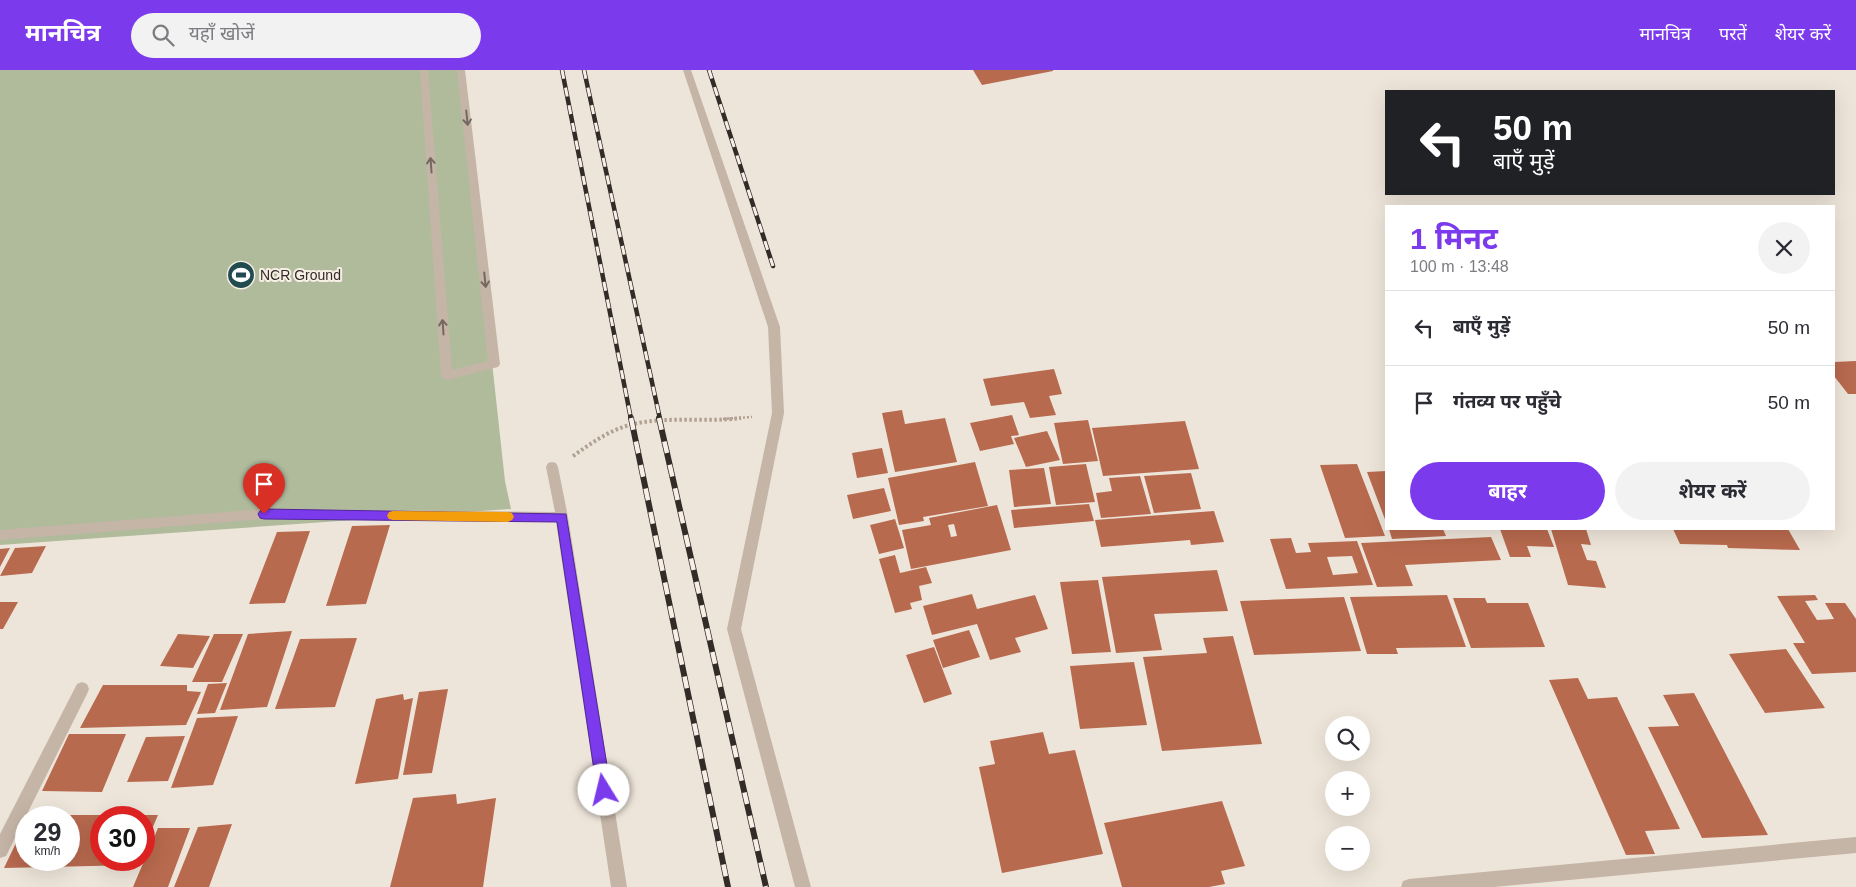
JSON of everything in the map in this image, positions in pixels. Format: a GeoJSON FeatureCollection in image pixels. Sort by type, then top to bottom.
{"type":"FeatureCollection","features":[{"type":"Feature","properties":{"kind":"street"},"geometry":{"type":"LineString","coordinates":[[424,70],[447,376],[494,364],[462,70]]}},
{"type":"Feature","properties":{"kind":"street"},"geometry":{"type":"LineString","coordinates":[[687,70],[774,327],[778,413],[734,629],[803,887]]}},
{"type":"Feature","properties":{"kind":"street"},"geometry":{"type":"LineString","coordinates":[[552,467],[562,518],[619,887]]}},
{"type":"Feature","properties":{"kind":"street"},"geometry":{"type":"LineString","coordinates":[[0,535],[264,514],[562,518]]}},
{"type":"Feature","properties":{"kind":"street"},"geometry":{"type":"LineString","coordinates":[[0,850],[82,689]]}},
{"type":"Feature","properties":{"kind":"street"},"geometry":{"type":"LineString","coordinates":[[1409,887],[1856,845]]}},
{"type":"Feature","properties":{"kind":"path"},"geometry":{"type":"LineString","coordinates":[[552,467],[610,433],[632,424],[691,420],[731,420],[778,413]]}},
{"type":"Feature","properties":{"kind":"green space","name":"NCR Ground"},"geometry":{"type":"Polygon","coordinates":[[[0,70],[460,70],[505,481],[511,509],[0,545],[0,70]]]}},
{"type":"Feature","properties":{"kind":"building"},"geometry":{"type":"Polygon","coordinates":[[[973,70],[1053,70],[1053,71],[982,85],[973,70]]]}},
{"type":"Feature","properties":{"kind":"building"},"geometry":{"type":"Polygon","coordinates":[[[1856,361],[1856,394],[1848,394],[1835,377],[1835,362],[1856,361]]]}},
{"type":"Feature","properties":{"kind":"building"},"geometry":{"type":"Polygon","coordinates":[[[1054,369],[1062,394],[1049,396],[1056,415],[1030,418],[1024,402],[991,406],[983,379],[1054,369]]]}},
{"type":"Feature","properties":{"kind":"building"},"geometry":{"type":"Polygon","coordinates":[[[902,410],[905,424],[945,418],[957,462],[895,472],[882,413],[902,410]]]}},
{"type":"Feature","properties":{"kind":"building"},"geometry":{"type":"Polygon","coordinates":[[[1012,415],[1019,435],[1011,436],[1014,444],[980,451],[970,423],[1012,415]]]}},
{"type":"Feature","properties":{"kind":"building"},"geometry":{"type":"Polygon","coordinates":[[[1088,420],[1098,461],[1063,464],[1054,423],[1088,420]]]}},
{"type":"Feature","properties":{"kind":"building"},"geometry":{"type":"Polygon","coordinates":[[[1185,421],[1199,469],[1103,476],[1092,428],[1185,421]]]}},
{"type":"Feature","properties":{"kind":"building"},"geometry":{"type":"Polygon","coordinates":[[[1047,431],[1060,460],[1026,467],[1014,438],[1047,431]]]}},
{"type":"Feature","properties":{"kind":"building"},"geometry":{"type":"Polygon","coordinates":[[[882,448],[888,473],[857,478],[852,453],[882,448]]]}},
{"type":"Feature","properties":{"kind":"building"},"geometry":{"type":"Polygon","coordinates":[[[975,462],[988,506],[923,517],[924,521],[899,525],[888,478],[975,462]]]}},
{"type":"Feature","properties":{"kind":"building"},"geometry":{"type":"Polygon","coordinates":[[[1086,464],[1095,502],[1056,505],[1049,467],[1086,464]]]}},
{"type":"Feature","properties":{"kind":"building"},"geometry":{"type":"Polygon","coordinates":[[[1357,464],[1385,536],[1345,538],[1320,465],[1357,464]]]}},
{"type":"Feature","properties":{"kind":"building"},"geometry":{"type":"Polygon","coordinates":[[[1044,468],[1051,504],[1014,507],[1009,470],[1044,468]]]}},
{"type":"Feature","properties":{"kind":"building"},"geometry":{"type":"Polygon","coordinates":[[[1385,471],[1385,519],[1367,472],[1385,471]]]}},
{"type":"Feature","properties":{"kind":"building"},"geometry":{"type":"Polygon","coordinates":[[[1191,473],[1201,509],[1154,513],[1144,476],[1191,473]]]}},
{"type":"Feature","properties":{"kind":"building"},"geometry":{"type":"Polygon","coordinates":[[[1140,476],[1151,514],[1101,518],[1096,493],[1112,491],[1109,478],[1140,476]]]}},
{"type":"Feature","properties":{"kind":"building"},"geometry":{"type":"Polygon","coordinates":[[[884,488],[891,511],[853,519],[847,495],[884,488]]]}},
{"type":"Feature","properties":{"kind":"building"},"geometry":{"type":"Polygon","coordinates":[[[1089,504],[1094,521],[1014,528],[1011,510],[1089,504]]]}},
{"type":"Feature","properties":{"kind":"building"},"geometry":{"type":"Polygon","coordinates":[[[997,505],[1011,550],[911,569],[902,530],[931,525],[929,518],[997,505]],[[954,524],[948,525],[951,537],[957,536],[954,524]]]}},
{"type":"Feature","properties":{"kind":"building"},"geometry":{"type":"Polygon","coordinates":[[[1214,511],[1224,542],[1191,545],[1190,540],[1101,547],[1095,520],[1214,511]]]}},
{"type":"Feature","properties":{"kind":"building"},"geometry":{"type":"Polygon","coordinates":[[[895,519],[904,548],[879,554],[870,525],[895,519]]]}},
{"type":"Feature","properties":{"kind":"building"},"geometry":{"type":"Polygon","coordinates":[[[390,525],[366,604],[326,606],[352,526],[390,525]]]}},
{"type":"Feature","properties":{"kind":"building"},"geometry":{"type":"Polygon","coordinates":[[[1389,530],[1443,530],[1446,536],[1392,539],[1389,530]]]}},
{"type":"Feature","properties":{"kind":"building"},"geometry":{"type":"Polygon","coordinates":[[[1500,530],[1547,530],[1554,547],[1527,546],[1531,557],[1510,557],[1500,530]]]}},
{"type":"Feature","properties":{"kind":"building"},"geometry":{"type":"Polygon","coordinates":[[[1551,530],[1586,530],[1591,545],[1581,544],[1587,560],[1596,561],[1606,588],[1568,585],[1551,530]]]}},
{"type":"Feature","properties":{"kind":"building"},"geometry":{"type":"Polygon","coordinates":[[[1673,530],[1789,530],[1800,550],[1728,548],[1727,545],[1680,544],[1673,530]]]}},
{"type":"Feature","properties":{"kind":"building"},"geometry":{"type":"Polygon","coordinates":[[[310,531],[285,603],[249,604],[277,532],[310,531]]]}},
{"type":"Feature","properties":{"kind":"building"},"geometry":{"type":"Polygon","coordinates":[[[1491,537],[1501,560],[1405,565],[1413,586],[1377,587],[1361,543],[1491,537]]]}},
{"type":"Feature","properties":{"kind":"building"},"geometry":{"type":"Polygon","coordinates":[[[1291,538],[1296,553],[1311,552],[1308,543],[1357,541],[1373,585],[1286,589],[1270,539],[1291,538]],[[1352,556],[1327,557],[1333,575],[1358,573],[1352,556]]]}},
{"type":"Feature","properties":{"kind":"building"},"geometry":{"type":"Polygon","coordinates":[[[46,546],[32,573],[0,576],[15,548],[46,546]]]}},
{"type":"Feature","properties":{"kind":"building"},"geometry":{"type":"Polygon","coordinates":[[[10,548],[0,567],[0,549],[10,548]]]}},
{"type":"Feature","properties":{"kind":"building"},"geometry":{"type":"Polygon","coordinates":[[[895,555],[900,573],[926,567],[932,583],[919,586],[922,600],[910,603],[912,609],[895,613],[879,559],[895,555]]]}},
{"type":"Feature","properties":{"kind":"building"},"geometry":{"type":"Polygon","coordinates":[[[1217,570],[1228,611],[1154,614],[1162,650],[1116,653],[1102,577],[1217,570]]]}},
{"type":"Feature","properties":{"kind":"building"},"geometry":{"type":"Polygon","coordinates":[[[1098,580],[1111,652],[1072,654],[1060,582],[1098,580]]]}},
{"type":"Feature","properties":{"kind":"building"},"geometry":{"type":"Polygon","coordinates":[[[972,594],[977,609],[1035,595],[1048,629],[1015,638],[1021,652],[990,660],[977,624],[932,635],[923,606],[972,594]]]}},
{"type":"Feature","properties":{"kind":"building"},"geometry":{"type":"Polygon","coordinates":[[[1447,595],[1466,647],[1396,648],[1398,654],[1367,654],[1350,597],[1447,595]]]}},
{"type":"Feature","properties":{"kind":"building"},"geometry":{"type":"Polygon","coordinates":[[[1815,595],[1818,600],[1805,601],[1817,620],[1834,619],[1825,603],[1845,603],[1856,619],[1856,672],[1812,674],[1793,643],[1805,643],[1777,596],[1815,595]]]}},
{"type":"Feature","properties":{"kind":"building"},"geometry":{"type":"Polygon","coordinates":[[[1344,597],[1361,651],[1254,655],[1240,601],[1344,597]]]}},
{"type":"Feature","properties":{"kind":"building"},"geometry":{"type":"Polygon","coordinates":[[[1453,598],[1485,598],[1487,603],[1528,603],[1545,647],[1471,648],[1453,598]]]}},
{"type":"Feature","properties":{"kind":"building"},"geometry":{"type":"Polygon","coordinates":[[[0,602],[18,602],[3,629],[0,629],[0,602]]]}},
{"type":"Feature","properties":{"kind":"building"},"geometry":{"type":"Polygon","coordinates":[[[969,630],[980,657],[943,668],[933,640],[969,630]]]}},
{"type":"Feature","properties":{"kind":"building"},"geometry":{"type":"Polygon","coordinates":[[[292,631],[267,707],[220,710],[248,634],[292,631]]]}},
{"type":"Feature","properties":{"kind":"building"},"geometry":{"type":"Polygon","coordinates":[[[178,634],[210,636],[193,668],[160,666],[178,634]]]}},
{"type":"Feature","properties":{"kind":"building"},"geometry":{"type":"Polygon","coordinates":[[[214,634],[243,634],[222,682],[192,682],[214,634]]]}},
{"type":"Feature","properties":{"kind":"building"},"geometry":{"type":"Polygon","coordinates":[[[1233,636],[1262,744],[1162,751],[1143,657],[1207,653],[1203,638],[1233,636]]]}},
{"type":"Feature","properties":{"kind":"building"},"geometry":{"type":"Polygon","coordinates":[[[357,638],[335,707],[275,709],[300,639],[357,638]]]}},
{"type":"Feature","properties":{"kind":"building"},"geometry":{"type":"Polygon","coordinates":[[[934,647],[952,694],[924,703],[906,655],[934,647]]]}},
{"type":"Feature","properties":{"kind":"building"},"geometry":{"type":"Polygon","coordinates":[[[1786,649],[1825,708],[1765,713],[1729,654],[1786,649]]]}},
{"type":"Feature","properties":{"kind":"building"},"geometry":{"type":"Polygon","coordinates":[[[1134,662],[1147,725],[1080,729],[1070,666],[1134,662]]]}},
{"type":"Feature","properties":{"kind":"building"},"geometry":{"type":"Polygon","coordinates":[[[1578,678],[1588,699],[1617,697],[1680,829],[1645,831],[1655,854],[1626,855],[1549,680],[1578,678]]]}},
{"type":"Feature","properties":{"kind":"building"},"geometry":{"type":"Polygon","coordinates":[[[227,683],[215,713],[197,714],[208,684],[227,683]]]}},
{"type":"Feature","properties":{"kind":"building"},"geometry":{"type":"Polygon","coordinates":[[[103,685],[187,685],[187,691],[201,692],[186,725],[80,728],[103,685]]]}},
{"type":"Feature","properties":{"kind":"building"},"geometry":{"type":"Polygon","coordinates":[[[448,689],[432,773],[403,775],[419,692],[448,689]]]}},
{"type":"Feature","properties":{"kind":"building"},"geometry":{"type":"Polygon","coordinates":[[[1694,693],[1768,835],[1702,838],[1648,727],[1679,726],[1663,695],[1694,693]]]}},
{"type":"Feature","properties":{"kind":"building"},"geometry":{"type":"Polygon","coordinates":[[[403,694],[404,700],[413,698],[398,779],[355,784],[376,699],[403,694]]]}},
{"type":"Feature","properties":{"kind":"building"},"geometry":{"type":"Polygon","coordinates":[[[238,716],[213,785],[171,788],[197,718],[238,716]]]}},
{"type":"Feature","properties":{"kind":"building"},"geometry":{"type":"Polygon","coordinates":[[[1043,732],[1049,754],[1075,750],[1103,854],[1002,873],[979,767],[995,764],[990,741],[1043,732]]]}},
{"type":"Feature","properties":{"kind":"building"},"geometry":{"type":"Polygon","coordinates":[[[69,734],[126,734],[102,792],[42,791],[69,734]]]}},
{"type":"Feature","properties":{"kind":"building"},"geometry":{"type":"Polygon","coordinates":[[[185,736],[168,781],[127,782],[146,737],[185,736]]]}},
{"type":"Feature","properties":{"kind":"building"},"geometry":{"type":"Polygon","coordinates":[[[456,794],[457,804],[496,798],[483,887],[390,887],[413,798],[456,794]]]}},
{"type":"Feature","properties":{"kind":"building"},"geometry":{"type":"Polygon","coordinates":[[[1222,801],[1245,866],[1221,871],[1225,884],[1209,887],[1122,887],[1104,823],[1222,801]]]}},
{"type":"Feature","properties":{"kind":"building"},"geometry":{"type":"Polygon","coordinates":[[[80,815],[90,815],[90,866],[80,866],[80,815]]]}},
{"type":"Feature","properties":{"kind":"building"},"geometry":{"type":"Polygon","coordinates":[[[232,824],[209,887],[174,887],[198,827],[232,824]]]}},
{"type":"Feature","properties":{"kind":"building"},"geometry":{"type":"Polygon","coordinates":[[[158,828],[190,828],[168,887],[133,887],[140,871],[155,871],[155,835],[158,828]]]}},
{"type":"Feature","properties":{"kind":"building"},"geometry":{"type":"Polygon","coordinates":[[[15,845],[15,868],[4,868],[15,845]]]}},
{"type":"Feature","properties":{"kind":"railway"},"geometry":{"type":"LineString","coordinates":[[562,70],[631,419]]}},
{"type":"Feature","properties":{"kind":"railway"},"geometry":{"type":"LineString","coordinates":[[584,70],[660,419]]}},
{"type":"Feature","properties":{"kind":"railway"},"geometry":{"type":"LineString","coordinates":[[709,70],[773,266]]}},
{"type":"Feature","properties":{"kind":"railway"},"geometry":{"type":"LineString","coordinates":[[631,418],[728,887]]}},
{"type":"Feature","properties":{"kind":"railway"},"geometry":{"type":"LineString","coordinates":[[659,418],[766,887]]}},
{"type":"Feature","properties":{"kind":"slow traffic"},"geometry":{"type":"LineString","coordinates":[[393,516],[508,517]]}},
{"type":"Feature","properties":{"kind":"place","name":"NCR Ground"},"geometry":{"type":"Point","coordinates":[241,275]}},
{"type":"Feature","properties":{"kind":"route"},"geometry":{"type":"LineString","coordinates":[[264,514],[562,518],[604,790]]}}]}
